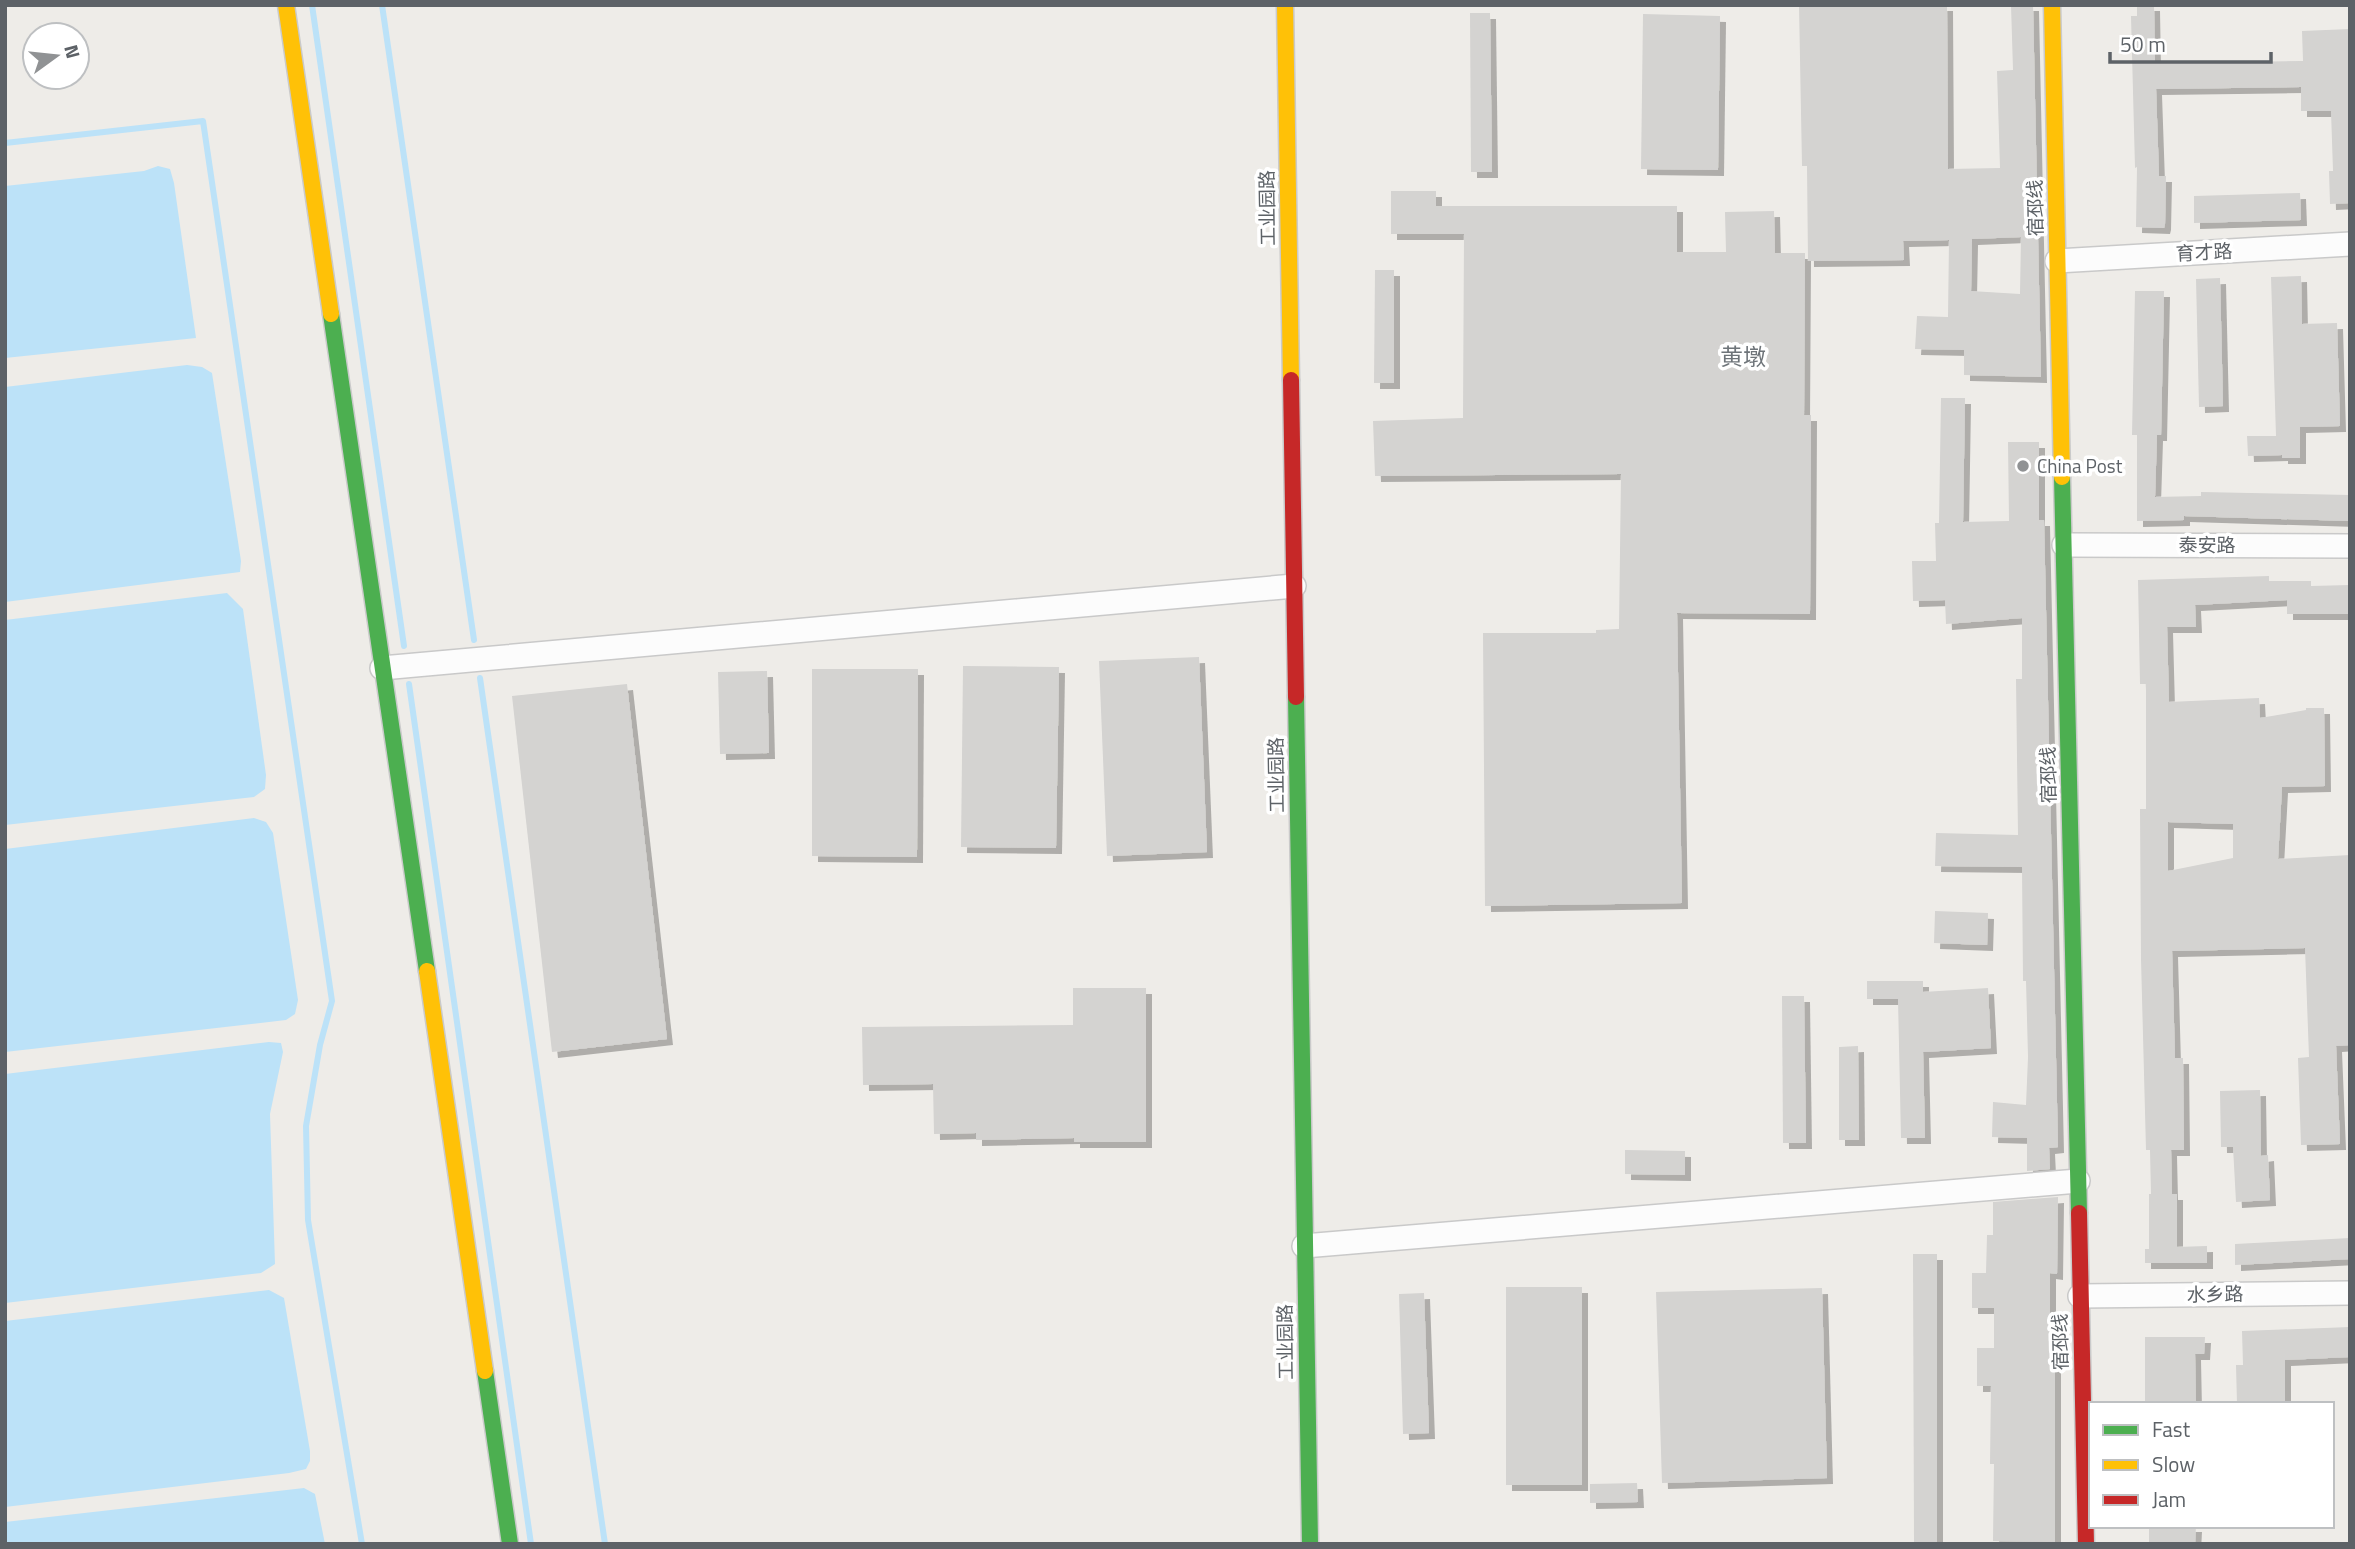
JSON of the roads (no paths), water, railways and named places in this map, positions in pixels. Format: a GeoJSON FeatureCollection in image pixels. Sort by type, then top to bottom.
{"type":"FeatureCollection","features":[{"type":"Feature","properties":{"kind":"street"},"geometry":{"type":"LineString","coordinates":[[286,5],[510,1544]]}},
{"type":"Feature","properties":{"kind":"street","name":"工业园路"},"geometry":{"type":"LineString","coordinates":[[1285,5],[1310,1544]]}},
{"type":"Feature","properties":{"kind":"street","name":"宿邳线"},"geometry":{"type":"LineString","coordinates":[[2052,5],[2086,1544]]}},
{"type":"Feature","properties":{"kind":"street","name":"育才路"},"geometry":{"type":"LineString","coordinates":[[2057,261],[2350,244]]}},
{"type":"Feature","properties":{"kind":"street","name":"泰安路"},"geometry":{"type":"LineString","coordinates":[[2064,545],[2350,546]]}},
{"type":"Feature","properties":{"kind":"street"},"geometry":{"type":"LineString","coordinates":[[382,668],[1294,586]]}},
{"type":"Feature","properties":{"kind":"street"},"geometry":{"type":"LineString","coordinates":[[1304,1246],[2078,1181]]}},
{"type":"Feature","properties":{"kind":"street","name":"水乡路"},"geometry":{"type":"LineString","coordinates":[[2080,1296],[2350,1293]]}},
{"type":"Feature","properties":{"kind":"water"},"geometry":{"type":"Polygon","coordinates":[[[158,166],[170,169],[174,183],[196,338],[5,358],[5,186],[144,171],[158,166]]]}},
{"type":"Feature","properties":{"kind":"water"},"geometry":{"type":"Polygon","coordinates":[[[187,365],[202,367],[212,373],[241,561],[240,572],[5,602],[5,387],[187,365]]]}},
{"type":"Feature","properties":{"kind":"water"},"geometry":{"type":"Polygon","coordinates":[[[227,593],[243,609],[266,775],[265,789],[254,797],[5,825],[5,620],[227,593]]]}},
{"type":"Feature","properties":{"kind":"water"},"geometry":{"type":"Polygon","coordinates":[[[254,818],[266,822],[273,833],[298,1000],[295,1014],[286,1020],[5,1052],[5,849],[254,818]]]}},
{"type":"Feature","properties":{"kind":"water"},"geometry":{"type":"Polygon","coordinates":[[[269,1042],[281,1043],[283,1052],[270,1114],[275,1264],[261,1273],[5,1303],[5,1074],[269,1042]]]}},
{"type":"Feature","properties":{"kind":"water"},"geometry":{"type":"Polygon","coordinates":[[[269,1290],[284,1298],[310,1451],[310,1461],[306,1469],[5,1507],[5,1321],[269,1290]]]}},
{"type":"Feature","properties":{"kind":"water"},"geometry":{"type":"Polygon","coordinates":[[[304,1488],[315,1494],[325,1544],[5,1544],[5,1522],[304,1488]]]}},
{"type":"Feature","properties":{"kind":"waterway"},"geometry":{"type":"LineString","coordinates":[[312,5],[404,646]]}},
{"type":"Feature","properties":{"kind":"waterway"},"geometry":{"type":"LineString","coordinates":[[382,5],[474,640]]}},
{"type":"Feature","properties":{"kind":"waterway"},"geometry":{"type":"LineString","coordinates":[[5,143],[203,121],[332,1001],[320,1045],[306,1126],[308,1220],[362,1544]]}},
{"type":"Feature","properties":{"kind":"waterway"},"geometry":{"type":"LineString","coordinates":[[480,678],[605,1544]]}},
{"type":"Feature","properties":{"kind":"waterway"},"geometry":{"type":"LineString","coordinates":[[409,684],[531,1544]]}},
{"type":"Feature","properties":{"kind":"place","name":"China Post"},"geometry":{"type":"Point","coordinates":[2023,466]}},
{"type":"Feature","properties":{"kind":"district","name":"黄墩"},"geometry":{"type":"Point","coordinates":[1743,357]}}]}
